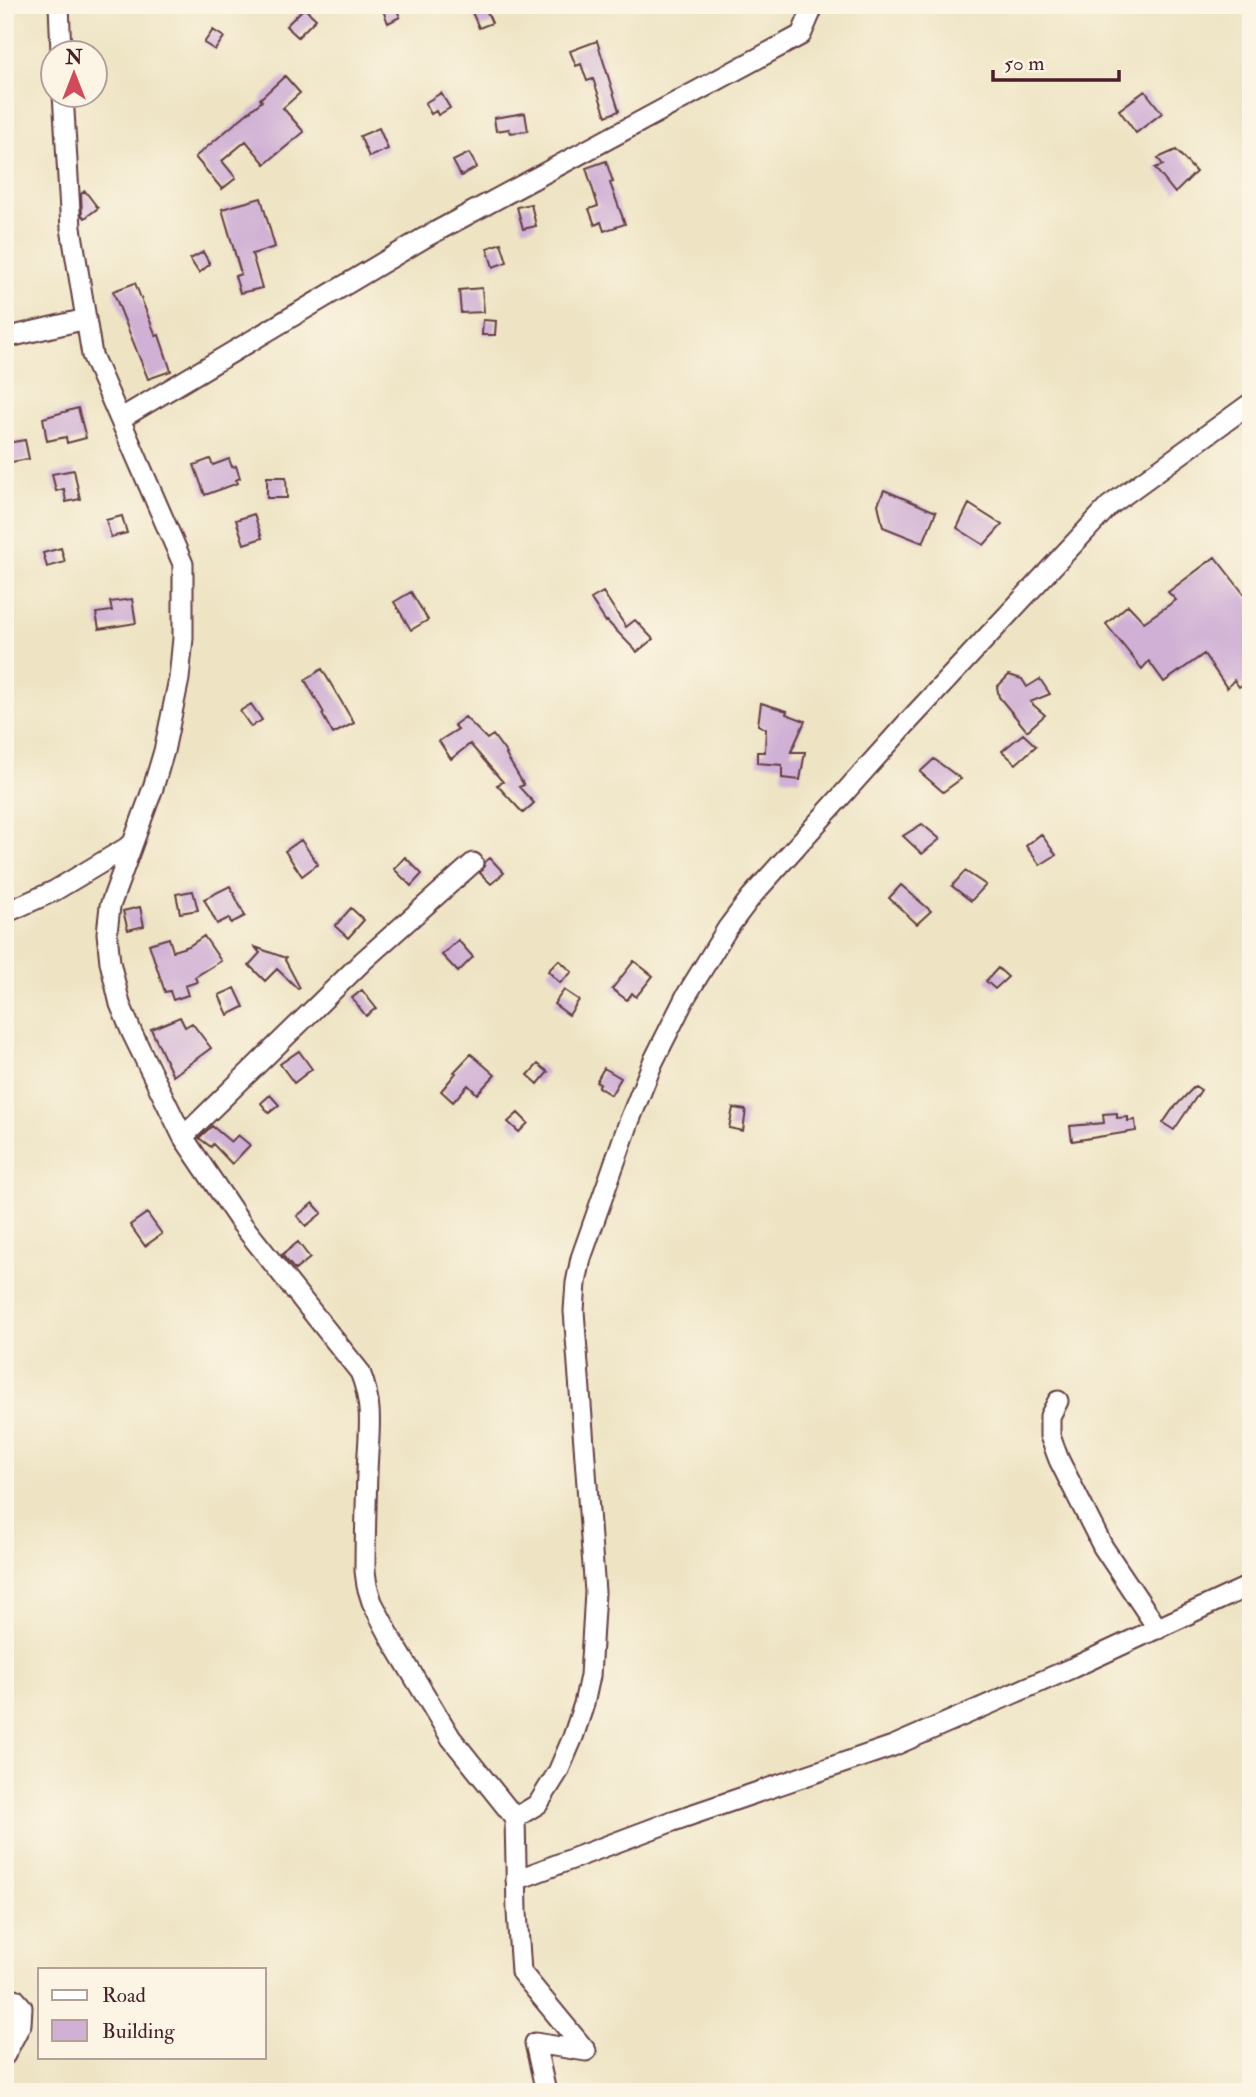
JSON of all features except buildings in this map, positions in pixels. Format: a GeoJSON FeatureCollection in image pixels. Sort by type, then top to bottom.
{"type":"FeatureCollection","features":[{"type":"Feature","properties":{"kind":"street"},"geometry":{"type":"LineString","coordinates":[[58,5],[60,38]]}},
{"type":"Feature","properties":{"kind":"street"},"geometry":{"type":"LineString","coordinates":[[120,419],[424,238],[801,35],[814,5]]}},
{"type":"Feature","properties":{"kind":"street"},"geometry":{"type":"LineString","coordinates":[[64,108],[71,228],[92,355],[183,564],[183,638],[179,679],[153,788],[110,906],[107,933],[110,962],[120,1004],[183,1138],[242,1223],[360,1372],[366,1387],[370,1408],[366,1495],[367,1586],[393,1642],[451,1738],[515,1818],[521,1972],[586,2051],[535,2043],[546,2092]]}},
{"type":"Feature","properties":{"kind":"street"},"geometry":{"type":"LineString","coordinates":[[5,338],[86,319]]}},
{"type":"Feature","properties":{"kind":"street"},"geometry":{"type":"LineString","coordinates":[[515,1818],[538,1804],[558,1772],[580,1715],[590,1676],[595,1592],[574,1311],[581,1258],[653,1062],[686,996],[727,929],[751,897],[897,734],[1110,506],[1251,403]]}},
{"type":"Feature","properties":{"kind":"street"},"geometry":{"type":"LineString","coordinates":[[5,913],[54,891],[131,845]]}},
{"type":"Feature","properties":{"kind":"street"},"geometry":{"type":"LineString","coordinates":[[183,1138],[364,960],[473,863]]}},
{"type":"Feature","properties":{"kind":"street"},"geometry":{"type":"LineString","coordinates":[[1058,1401],[1050,1416],[1050,1436],[1059,1460],[1102,1547],[1158,1629]]}},
{"type":"Feature","properties":{"kind":"street"},"geometry":{"type":"LineString","coordinates":[[516,1880],[673,1821],[893,1746],[1072,1668],[1251,1585]]}},
{"type":"Feature","properties":{"kind":"street"},"geometry":{"type":"LineString","coordinates":[[5,1996],[15,1999],[22,2007],[21,2024],[5,2055]]}}]}
